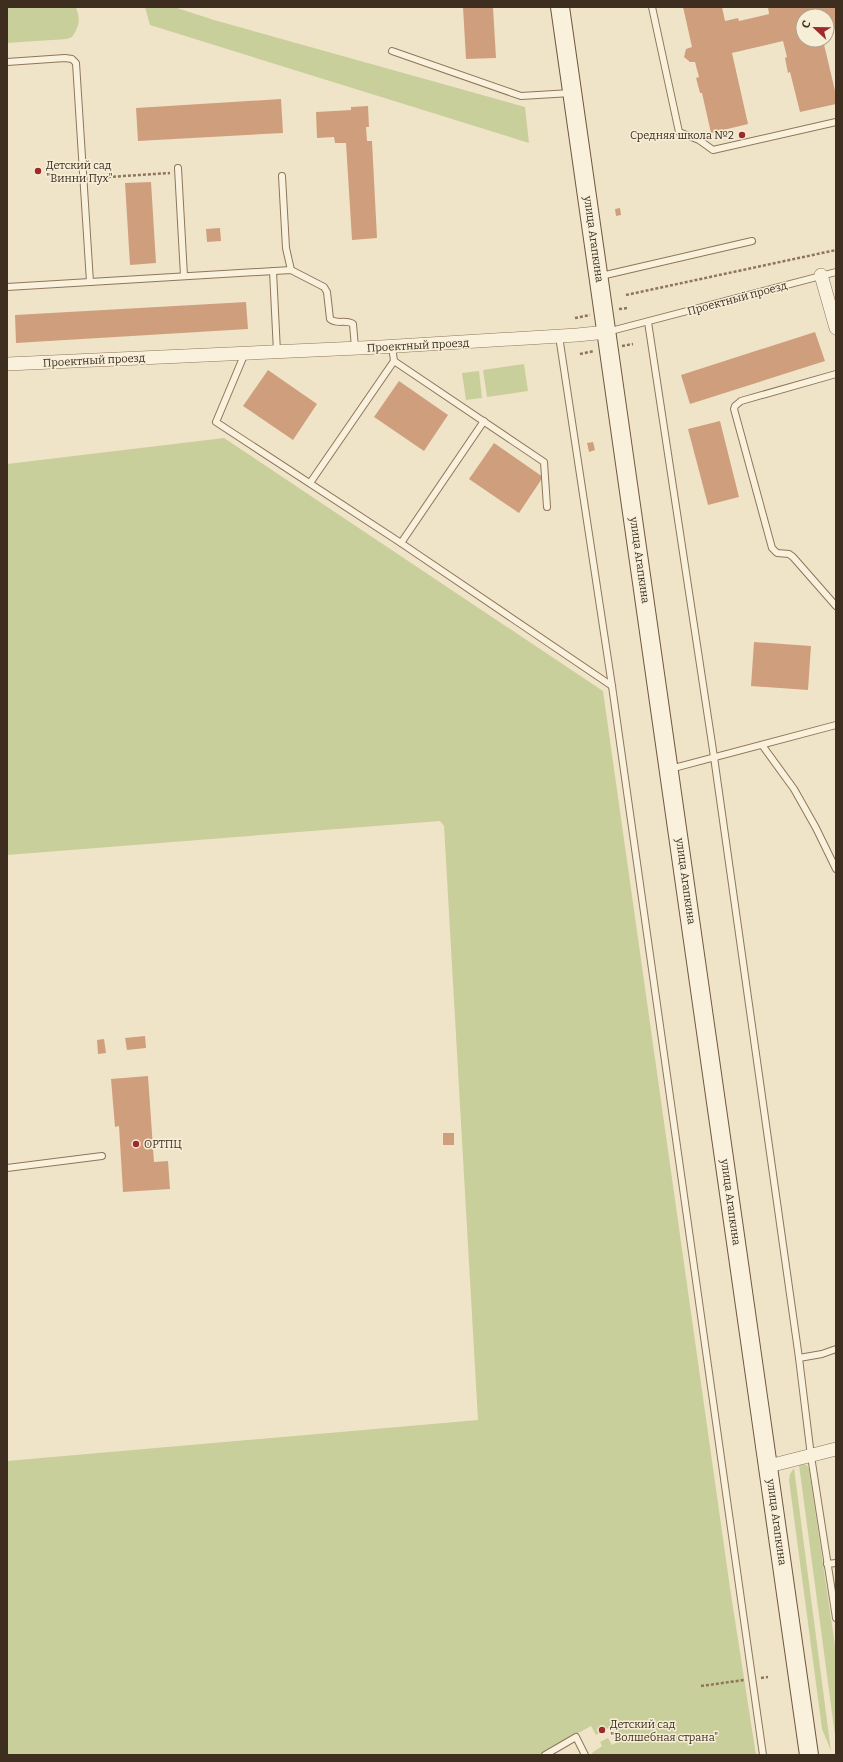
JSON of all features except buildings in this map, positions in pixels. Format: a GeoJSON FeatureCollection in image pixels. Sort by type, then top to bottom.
{"type":"FeatureCollection","features":[{"type":"Feature","properties":{"kind":"main road","name":"улица Агапкина"},"geometry":{"type":"LineString","coordinates":[[560,7],[670,769],[809,1755]]}},
{"type":"Feature","properties":{"kind":"street"},"geometry":{"type":"LineString","coordinates":[[821,275],[836,328]]}},
{"type":"Feature","properties":{"kind":"street","name":"Проектный проезд"},"geometry":{"type":"LineString","coordinates":[[7,364],[355,348],[607,332]]}},
{"type":"Feature","properties":{"kind":"street"},"geometry":{"type":"LineString","coordinates":[[769,1466],[836,1449]]}},
{"type":"Feature","properties":{"kind":"lane"},"geometry":{"type":"LineString","coordinates":[[652,7],[679,132],[699,140],[713,150],[836,122]]}},
{"type":"Feature","properties":{"kind":"lane"},"geometry":{"type":"LineString","coordinates":[[392,51],[521,96],[572,93]]}},
{"type":"Feature","properties":{"kind":"lane"},"geometry":{"type":"LineString","coordinates":[[7,62],[65,58],[72,59],[76,63],[90,282]]}},
{"type":"Feature","properties":{"kind":"lane"},"geometry":{"type":"LineString","coordinates":[[178,170],[184,276]]}},
{"type":"Feature","properties":{"kind":"lane"},"geometry":{"type":"LineString","coordinates":[[282,176],[286,248],[291,270]]}},
{"type":"Feature","properties":{"kind":"lane"},"geometry":{"type":"LineString","coordinates":[[599,277],[752,241]]}},
{"type":"Feature","properties":{"kind":"lane"},"geometry":{"type":"LineString","coordinates":[[7,287],[291,270],[324,287],[327,292],[330,320],[333,322],[350,322],[353,324],[355,348]]}},
{"type":"Feature","properties":{"kind":"lane"},"geometry":{"type":"LineString","coordinates":[[273,271],[277,352]]}},
{"type":"Feature","properties":{"kind":"lane","name":"Проектный проезд"},"geometry":{"type":"LineString","coordinates":[[607,332],[836,272]]}},
{"type":"Feature","properties":{"kind":"lane"},"geometry":{"type":"LineString","coordinates":[[648,322],[714,757],[799,1358],[811,1456],[836,1618]]}},
{"type":"Feature","properties":{"kind":"lane"},"geometry":{"type":"LineString","coordinates":[[559,336],[612,686],[762,1755]]}},
{"type":"Feature","properties":{"kind":"lane"},"geometry":{"type":"LineString","coordinates":[[310,482],[394,360],[392,346]]}},
{"type":"Feature","properties":{"kind":"lane"},"geometry":{"type":"LineString","coordinates":[[246,353],[216,422],[310,482],[612,686]]}},
{"type":"Feature","properties":{"kind":"lane"},"geometry":{"type":"LineString","coordinates":[[394,360],[544,462],[548,507]]}},
{"type":"Feature","properties":{"kind":"lane"},"geometry":{"type":"LineString","coordinates":[[836,374],[741,401],[735,406],[734,409],[772,548],[777,553],[789,554],[793,557],[836,606]]}},
{"type":"Feature","properties":{"kind":"lane"},"geometry":{"type":"LineString","coordinates":[[401,543],[484,421]]}},
{"type":"Feature","properties":{"kind":"lane"},"geometry":{"type":"LineString","coordinates":[[670,769],[836,724]]}},
{"type":"Feature","properties":{"kind":"lane"},"geometry":{"type":"LineString","coordinates":[[762,745],[794,789],[816,828],[836,869]]}},
{"type":"Feature","properties":{"kind":"lane"},"geometry":{"type":"LineString","coordinates":[[7,1168],[102,1156]]}},
{"type":"Feature","properties":{"kind":"lane"},"geometry":{"type":"LineString","coordinates":[[799,1358],[822,1354],[836,1349]]}},
{"type":"Feature","properties":{"kind":"lane"},"geometry":{"type":"LineString","coordinates":[[827,1564],[836,1563]]}},
{"type":"Feature","properties":{"kind":"lane"},"geometry":{"type":"LineString","coordinates":[[545,1755],[576,1737],[585,1755]]}},
{"type":"Feature","properties":{"kind":"path"},"geometry":{"type":"LineString","coordinates":[[84,178],[178,170]]}},
{"type":"Feature","properties":{"kind":"path"},"geometry":{"type":"LineString","coordinates":[[626,295],[836,250]]}},
{"type":"Feature","properties":{"kind":"path"},"geometry":{"type":"LineString","coordinates":[[701,1686],[768,1677]]}},
{"type":"Feature","properties":{"kind":"green space"},"geometry":{"type":"Polygon","coordinates":[[[7,7],[76,8],[79,19],[78,26],[72,37],[67,39],[7,43],[7,7]]]}},
{"type":"Feature","properties":{"kind":"green space"},"geometry":{"type":"Polygon","coordinates":[[[145,7],[174,7],[214,20],[525,107],[529,143],[150,25],[145,7]]]}},
{"type":"Feature","properties":{"kind":"green space"},"geometry":{"type":"Polygon","coordinates":[[[524,364],[528,391],[487,397],[483,370],[524,364]]]}},
{"type":"Feature","properties":{"kind":"green space"},"geometry":{"type":"Polygon","coordinates":[[[479,371],[482,398],[466,400],[462,373],[479,371]]]}},
{"type":"Feature","properties":{"kind":"green space"},"geometry":{"type":"Polygon","coordinates":[[[224,438],[603,691],[730,1588],[756,1755],[591,1755],[602,1746],[600,1742],[608,1738],[612,1745],[621,1740],[612,1726],[596,1735],[591,1726],[538,1755],[7,1755],[7,1461],[478,1420],[444,826],[440,821],[7,855],[7,464],[224,438]]]}},
{"type":"Feature","properties":{"kind":"green space"},"geometry":{"type":"Polygon","coordinates":[[[799,1465],[807,1465],[809,1469],[836,1652],[836,1743],[799,1465]]]}},
{"type":"Feature","properties":{"kind":"green space"},"geometry":{"type":"Polygon","coordinates":[[[794,1468],[831,1751],[822,1729],[789,1480],[790,1474],[794,1468]]]}},
{"type":"Feature","properties":{"kind":"place","name":"Средняя школа №2"},"geometry":{"type":"Point","coordinates":[742,135]}},
{"type":"Feature","properties":{"kind":"place","name":"Детский сад \"Винни Пух\""},"geometry":{"type":"Point","coordinates":[38,171]}},
{"type":"Feature","properties":{"kind":"place","name":"ОРТПЦ"},"geometry":{"type":"Point","coordinates":[136,1144]}},
{"type":"Feature","properties":{"kind":"place","name":"Детский сад \"Волшебная страна\""},"geometry":{"type":"Point","coordinates":[602,1730]}}]}
